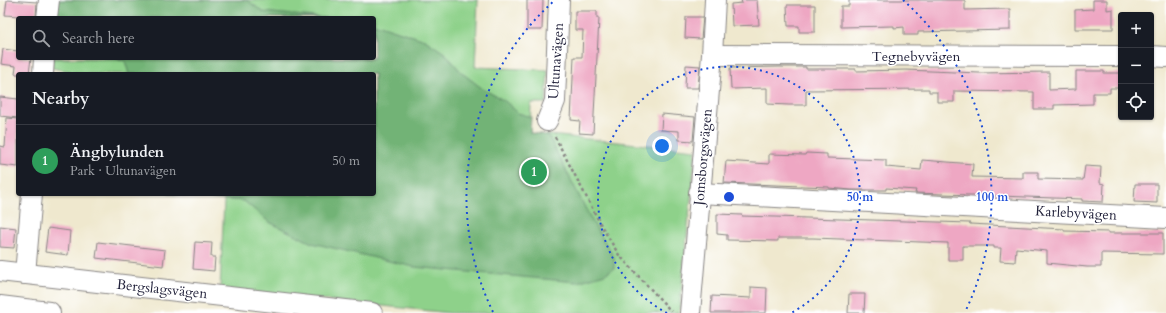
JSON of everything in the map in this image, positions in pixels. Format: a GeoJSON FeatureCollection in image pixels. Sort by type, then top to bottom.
{"type":"FeatureCollection","features":[{"type":"Feature","properties":{"kind":"main road"},"geometry":{"type":"LineString","coordinates":[[0,308],[49,313]]}},
{"type":"Feature","properties":{"kind":"street"},"geometry":{"type":"LineString","coordinates":[[47,16],[49,0]]}},
{"type":"Feature","properties":{"kind":"street","name":"Ultunavägen"},"geometry":{"type":"LineString","coordinates":[[547,121],[555,101],[559,0]]}},
{"type":"Feature","properties":{"kind":"street","name":"Jomsborgsvägen"},"geometry":{"type":"LineString","coordinates":[[690,313],[699,193],[712,55],[715,0]]}},
{"type":"Feature","properties":{"kind":"street","name":"Tegnebyvägen"},"geometry":{"type":"LineString","coordinates":[[712,55],[1118,56]]}},
{"type":"Feature","properties":{"kind":"street"},"geometry":{"type":"LineString","coordinates":[[1154,56],[1166,56]]}},
{"type":"Feature","properties":{"kind":"street"},"geometry":{"type":"LineString","coordinates":[[43,72],[44,60]]}},
{"type":"Feature","properties":{"kind":"street","name":"Karlebyvägen"},"geometry":{"type":"LineString","coordinates":[[699,193],[1166,218]]}},
{"type":"Feature","properties":{"kind":"street"},"geometry":{"type":"LineString","coordinates":[[25,274],[32,196]]}},
{"type":"Feature","properties":{"kind":"street","name":"Bergslagsvägen"},"geometry":{"type":"LineString","coordinates":[[0,271],[372,313]]}},
{"type":"Feature","properties":{"kind":"path"},"geometry":{"type":"LineString","coordinates":[[547,121],[602,226],[619,255],[673,313]]}},
{"type":"Feature","properties":{"kind":"green space"},"geometry":{"type":"Polygon","coordinates":[[[57,0],[478,0],[475,67],[548,70],[546,103],[531,103],[530,133],[696,150],[679,313],[450,313],[220,289],[224,200],[187,196],[376,196],[376,72],[73,72],[52,68],[53,60],[376,60],[376,16],[56,16],[57,0]]]}},
{"type":"Feature","properties":{"kind":"green space"},"geometry":{"type":"Polygon","coordinates":[[[57,0],[247,0],[263,12],[304,16],[56,16],[57,0]]]}},
{"type":"Feature","properties":{"kind":"green space"},"geometry":{"type":"Polygon","coordinates":[[[376,24],[425,40],[446,54],[462,73],[483,89],[505,101],[518,113],[531,117],[530,133],[548,135],[592,221],[614,257],[614,268],[605,274],[577,282],[414,267],[312,243],[269,222],[244,201],[194,197],[193,196],[376,196],[376,72],[128,72],[125,61],[122,60],[376,60],[376,24]]]}},
{"type":"Feature","properties":{"kind":"building"},"geometry":{"type":"Polygon","coordinates":[[[7,0],[37,2],[36,16],[5,15],[7,0]]]}},
{"type":"Feature","properties":{"kind":"building"},"geometry":{"type":"Polygon","coordinates":[[[527,0],[543,0],[542,30],[527,30],[527,0]]]}},
{"type":"Feature","properties":{"kind":"building"},"geometry":{"type":"Polygon","coordinates":[[[741,0],[757,0],[759,25],[732,26],[731,4],[742,3],[741,0]]]}},
{"type":"Feature","properties":{"kind":"building"},"geometry":{"type":"Polygon","coordinates":[[[849,0],[965,0],[965,10],[1010,9],[1010,30],[918,32],[918,35],[904,35],[904,27],[841,27],[841,6],[849,6],[849,0]]]}},
{"type":"Feature","properties":{"kind":"building"},"geometry":{"type":"Polygon","coordinates":[[[1093,0],[1107,0],[1107,10],[1113,9],[1113,29],[1075,29],[1075,10],[1093,9],[1093,0]]]}},
{"type":"Feature","properties":{"kind":"building"},"geometry":{"type":"Polygon","coordinates":[[[787,5],[815,5],[815,32],[799,32],[799,26],[788,26],[787,5]]]}},
{"type":"Feature","properties":{"kind":"building"},"geometry":{"type":"Polygon","coordinates":[[[575,11],[597,11],[597,18],[599,18],[593,134],[579,133],[580,121],[571,120],[574,57],[582,57],[583,30],[575,30],[575,11]]]}},
{"type":"Feature","properties":{"kind":"building"},"geometry":{"type":"Polygon","coordinates":[[[686,17],[703,17],[701,39],[685,38],[686,17]]]}},
{"type":"Feature","properties":{"kind":"building"},"geometry":{"type":"Polygon","coordinates":[[[3,49],[16,51],[16,60],[31,60],[29,72],[16,72],[16,74],[15,74],[16,66],[1,64],[3,49]]]}},
{"type":"Feature","properties":{"kind":"building"},"geometry":{"type":"Polygon","coordinates":[[[686,65],[700,66],[698,88],[685,88],[686,65]]]}},
{"type":"Feature","properties":{"kind":"building"},"geometry":{"type":"Polygon","coordinates":[[[806,67],[806,69],[856,69],[856,71],[906,70],[979,73],[1049,72],[1049,90],[1076,89],[1076,71],[1104,71],[1104,73],[1118,73],[1118,88],[1110,88],[1110,93],[1093,93],[1093,104],[1054,105],[1054,109],[1034,109],[1034,92],[954,91],[954,102],[937,102],[937,92],[929,92],[929,89],[806,90],[806,105],[767,104],[767,88],[731,89],[730,68],[806,67]]]}},
{"type":"Feature","properties":{"kind":"building"},"geometry":{"type":"Polygon","coordinates":[[[0,97],[16,99],[16,118],[0,116],[0,97]]]}},
{"type":"Feature","properties":{"kind":"building"},"geometry":{"type":"Polygon","coordinates":[[[662,114],[695,117],[693,141],[679,140],[679,131],[661,130],[662,114]]]}},
{"type":"Feature","properties":{"kind":"building"},"geometry":{"type":"Polygon","coordinates":[[[7,118],[16,119],[16,167],[0,165],[0,146],[5,147],[7,118]]]}},
{"type":"Feature","properties":{"kind":"building"},"geometry":{"type":"Polygon","coordinates":[[[806,153],[827,154],[827,158],[886,160],[886,167],[921,170],[922,160],[973,164],[972,177],[1023,178],[1023,172],[1038,172],[1038,179],[1083,180],[1085,166],[1101,167],[1100,183],[1104,184],[1103,202],[1082,201],[1082,199],[915,193],[916,190],[886,188],[886,190],[851,190],[829,187],[724,183],[726,161],[769,164],[769,154],[805,155],[806,153]]]}},
{"type":"Feature","properties":{"kind":"building"},"geometry":{"type":"Polygon","coordinates":[[[1135,184],[1157,184],[1157,203],[1134,202],[1135,184]]]}},
{"type":"Feature","properties":{"kind":"building"},"geometry":{"type":"Polygon","coordinates":[[[717,214],[970,223],[1064,229],[1064,231],[1109,233],[1163,233],[1163,254],[1101,253],[1101,267],[1087,267],[1047,263],[1047,251],[1016,248],[1015,262],[1000,261],[1001,248],[994,248],[994,246],[963,246],[963,260],[948,260],[948,243],[813,238],[778,238],[778,241],[727,240],[727,235],[717,234],[717,214]]]}},
{"type":"Feature","properties":{"kind":"building"},"geometry":{"type":"Polygon","coordinates":[[[0,226],[16,228],[14,248],[0,247],[0,226]]]}},
{"type":"Feature","properties":{"kind":"building"},"geometry":{"type":"Polygon","coordinates":[[[48,228],[70,231],[68,255],[45,252],[48,228]]]}},
{"type":"Feature","properties":{"kind":"building"},"geometry":{"type":"Polygon","coordinates":[[[98,242],[165,250],[163,266],[96,258],[98,242]]]}},
{"type":"Feature","properties":{"kind":"building"},"geometry":{"type":"Polygon","coordinates":[[[195,242],[212,243],[211,257],[215,257],[214,271],[193,269],[195,242]]]}},
{"type":"Feature","properties":{"kind":"building"},"geometry":{"type":"Polygon","coordinates":[[[751,287],[767,288],[766,313],[711,313],[712,296],[751,298],[751,287]]]}},
{"type":"Feature","properties":{"kind":"building"},"geometry":{"type":"Polygon","coordinates":[[[849,294],[865,294],[864,313],[848,313],[849,294]]]}},
{"type":"Feature","properties":{"kind":"place","name":"Ängbylunden"},"geometry":{"type":"Point","coordinates":[534,172]}}]}
